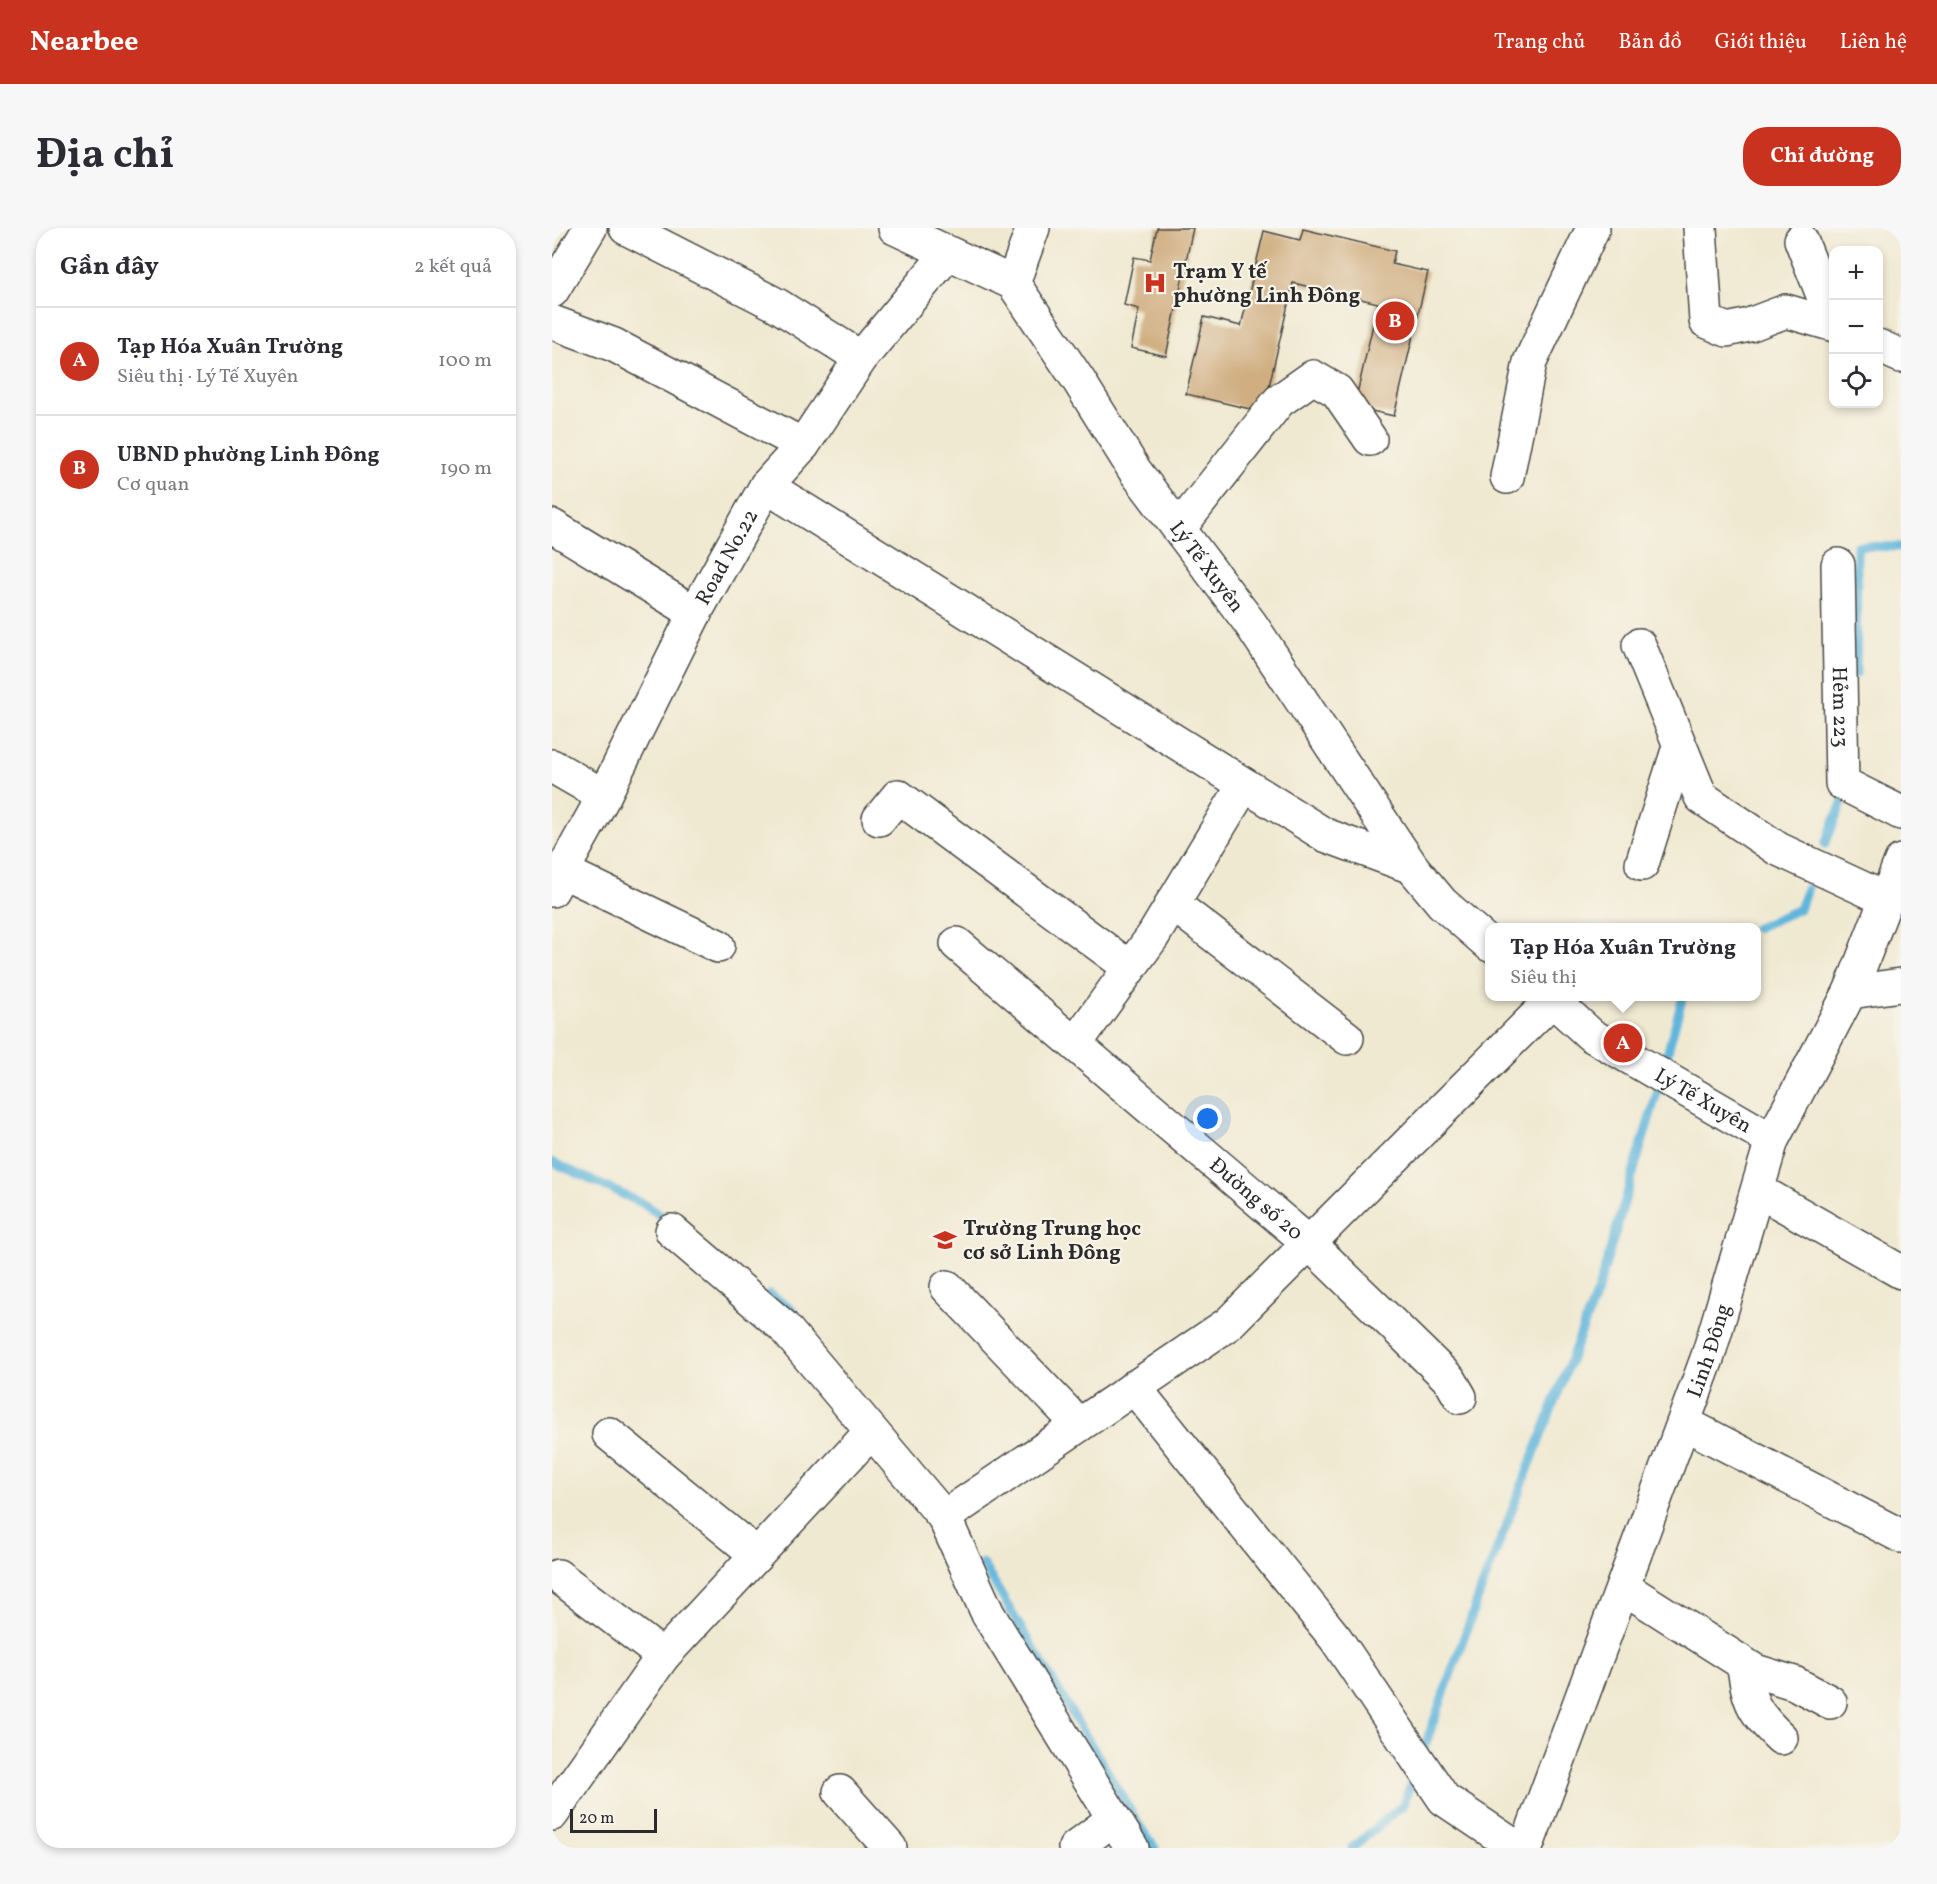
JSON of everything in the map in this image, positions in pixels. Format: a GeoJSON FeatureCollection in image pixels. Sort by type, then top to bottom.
{"type":"FeatureCollection","features":[{"type":"Feature","properties":{"kind":"street"},"geometry":{"type":"LineString","coordinates":[[552,291],[590,228]]}},
{"type":"Feature","properties":{"kind":"street"},"geometry":{"type":"LineString","coordinates":[[626,228],[777,305],[861,358]]}},
{"type":"Feature","properties":{"kind":"street"},"geometry":{"type":"LineString","coordinates":[[895,228],[1013,283],[1033,228]]}},
{"type":"Feature","properties":{"kind":"street"},"geometry":{"type":"LineString","coordinates":[[1507,477],[1530,362],[1593,228]]}},
{"type":"Feature","properties":{"kind":"street"},"geometry":{"type":"LineString","coordinates":[[1700,228],[1706,321],[1727,330],[1749,325],[1786,311],[1829,323]]}},
{"type":"Feature","properties":{"kind":"street"},"geometry":{"type":"LineString","coordinates":[[1801,240],[1829,314]]}},
{"type":"Feature","properties":{"kind":"street","name":"Road No.22"},"geometry":{"type":"LineString","coordinates":[[557,881],[604,796],[694,613],[766,486],[803,446],[861,358],[948,253]]}},
{"type":"Feature","properties":{"kind":"street","name":"Lý Tế Xuyên"},"geometry":{"type":"LineString","coordinates":[[1013,283],[1079,381],[1135,471],[1180,527],[1250,623],[1412,867],[1442,903],[1485,941]]}},
{"type":"Feature","properties":{"kind":"street"},"geometry":{"type":"LineString","coordinates":[[552,322],[614,345],[803,446]]}},
{"type":"Feature","properties":{"kind":"street"},"geometry":{"type":"LineString","coordinates":[[1883,348],[1901,356]]}},
{"type":"Feature","properties":{"kind":"street"},"geometry":{"type":"LineString","coordinates":[[1180,527],[1278,401],[1313,377],[1337,391],[1370,439]]}},
{"type":"Feature","properties":{"kind":"street"},"geometry":{"type":"LineString","coordinates":[[766,486],[1325,835],[1412,867]]}},
{"type":"Feature","properties":{"kind":"street"},"geometry":{"type":"LineString","coordinates":[[552,526],[694,613]]}},
{"type":"Feature","properties":{"kind":"street","name":"Hẻm 223"},"geometry":{"type":"LineString","coordinates":[[1838,565],[1850,787],[1901,813]]}},
{"type":"Feature","properties":{"kind":"street"},"geometry":{"type":"LineString","coordinates":[[1640,645],[1701,797],[1778,849],[1888,900]]}},
{"type":"Feature","properties":{"kind":"street"},"geometry":{"type":"LineString","coordinates":[[1642,864],[1679,747]]}},
{"type":"Feature","properties":{"kind":"street"},"geometry":{"type":"LineString","coordinates":[[552,766],[604,796]]}},
{"type":"Feature","properties":{"kind":"street"},"geometry":{"type":"LineString","coordinates":[[1075,1044],[1129,968],[1135,965],[1244,785]]}},
{"type":"Feature","properties":{"kind":"street"},"geometry":{"type":"LineString","coordinates":[[879,819],[898,796],[1129,968]]}},
{"type":"Feature","properties":{"kind":"street","name":"Linh Đông"},"geometry":{"type":"LineString","coordinates":[[1526,1848],[1708,1356],[1759,1191],[1772,1140],[1850,993],[1888,900],[1901,861]]}},
{"type":"Feature","properties":{"kind":"street"},"geometry":{"type":"LineString","coordinates":[[557,881],[718,946]]}},
{"type":"Feature","properties":{"kind":"street"},"geometry":{"type":"LineString","coordinates":[[1172,903],[1347,1038]]}},
{"type":"Feature","properties":{"kind":"street","name":"Đường số 20"},"geometry":{"type":"LineString","coordinates":[[957,944],[1309,1243],[1450,1380],[1460,1397]]}},
{"type":"Feature","properties":{"kind":"street"},"geometry":{"type":"LineString","coordinates":[[1850,993],[1901,985]]}},
{"type":"Feature","properties":{"kind":"street"},"geometry":{"type":"LineString","coordinates":[[952,1513],[1228,1324],[1547,1001]]}},
{"type":"Feature","properties":{"kind":"street","name":"Lý Tế Xuyên"},"geometry":{"type":"LineString","coordinates":[[1553,1001],[1591,1035],[1772,1140]]}},
{"type":"Feature","properties":{"kind":"street"},"geometry":{"type":"LineString","coordinates":[[1759,1191],[1901,1272]]}},
{"type":"Feature","properties":{"kind":"street"},"geometry":{"type":"LineString","coordinates":[[672,1231],[783,1326],[872,1432],[952,1513],[988,1614],[1120,1830],[1075,1848]]}},
{"type":"Feature","properties":{"kind":"street"},"geometry":{"type":"LineString","coordinates":[[947,1287],[1079,1425]]}},
{"type":"Feature","properties":{"kind":"street"},"geometry":{"type":"LineString","coordinates":[[1134,1388],[1336,1639],[1444,1799],[1517,1848]]}},
{"type":"Feature","properties":{"kind":"street"},"geometry":{"type":"LineString","coordinates":[[1684,1423],[1901,1536]]}},
{"type":"Feature","properties":{"kind":"street"},"geometry":{"type":"LineString","coordinates":[[552,1814],[663,1656],[872,1432]]}},
{"type":"Feature","properties":{"kind":"street"},"geometry":{"type":"LineString","coordinates":[[609,1434],[757,1555]]}},
{"type":"Feature","properties":{"kind":"street"},"geometry":{"type":"LineString","coordinates":[[558,1576],[663,1656]]}},
{"type":"Feature","properties":{"kind":"street"},"geometry":{"type":"LineString","coordinates":[[1623,1587],[1755,1671],[1794,1683],[1830,1702]]}},
{"type":"Feature","properties":{"kind":"street"},"geometry":{"type":"LineString","coordinates":[[1744,1664],[1748,1700],[1765,1723],[1781,1738]]}},
{"type":"Feature","properties":{"kind":"street"},"geometry":{"type":"LineString","coordinates":[[840,1792],[890,1848]]}},
{"type":"Feature","properties":{"kind":"building","name":"Trạm Y tế phường Linh Đông"},"geometry":{"type":"Polygon","coordinates":[[[1157,228],[1193,228],[1166,356],[1131,348],[1139,309],[1124,305],[1134,257],[1150,260],[1157,228]]]}},
{"type":"Feature","properties":{"kind":"building"},"geometry":{"type":"Polygon","coordinates":[[[1303,229],[1395,251],[1392,264],[1428,272],[1394,416],[1354,407],[1378,303],[1293,283],[1263,412],[1186,394],[1204,317],[1241,326],[1264,231],[1300,240],[1303,229]]]}},
{"type":"Feature","properties":{"kind":"waterway"},"geometry":{"type":"LineString","coordinates":[[1856,674],[1857,546],[1901,547]]}},
{"type":"Feature","properties":{"kind":"waterway"},"geometry":{"type":"LineString","coordinates":[[1825,844],[1847,791]]}},
{"type":"Feature","properties":{"kind":"waterway"},"geometry":{"type":"LineString","coordinates":[[1761,926],[1799,909],[1807,889]]}},
{"type":"Feature","properties":{"kind":"waterway"},"geometry":{"type":"LineString","coordinates":[[1663,1069],[1682,1001]]}},
{"type":"Feature","properties":{"kind":"waterway"},"geometry":{"type":"LineString","coordinates":[[1422,1754],[1481,1590],[1599,1287],[1660,1083]]}},
{"type":"Feature","properties":{"kind":"waterway"},"geometry":{"type":"LineString","coordinates":[[552,1162],[646,1205],[672,1224]]}},
{"type":"Feature","properties":{"kind":"waterway"},"geometry":{"type":"LineString","coordinates":[[769,1294],[791,1309],[800,1322]]}},
{"type":"Feature","properties":{"kind":"waterway"},"geometry":{"type":"LineString","coordinates":[[982,1563],[1155,1848]]}},
{"type":"Feature","properties":{"kind":"waterway"},"geometry":{"type":"LineString","coordinates":[[1352,1848],[1403,1805],[1416,1769]]}},
{"type":"Feature","properties":{"kind":"place","name":"Trạm Y tế phường Linh Đông"},"geometry":{"type":"Point","coordinates":[1155,283]}},
{"type":"Feature","properties":{"kind":"place","name":"UBND phường Linh Đông"},"geometry":{"type":"Point","coordinates":[1395,321]}},
{"type":"Feature","properties":{"kind":"place","name":"Tạp Hóa Xuân Trường"},"geometry":{"type":"Point","coordinates":[1623,1043]}},
{"type":"Feature","properties":{"kind":"place","name":"Trường Trung học cơ sở Linh Đông"},"geometry":{"type":"Point","coordinates":[945,1240]}}]}
